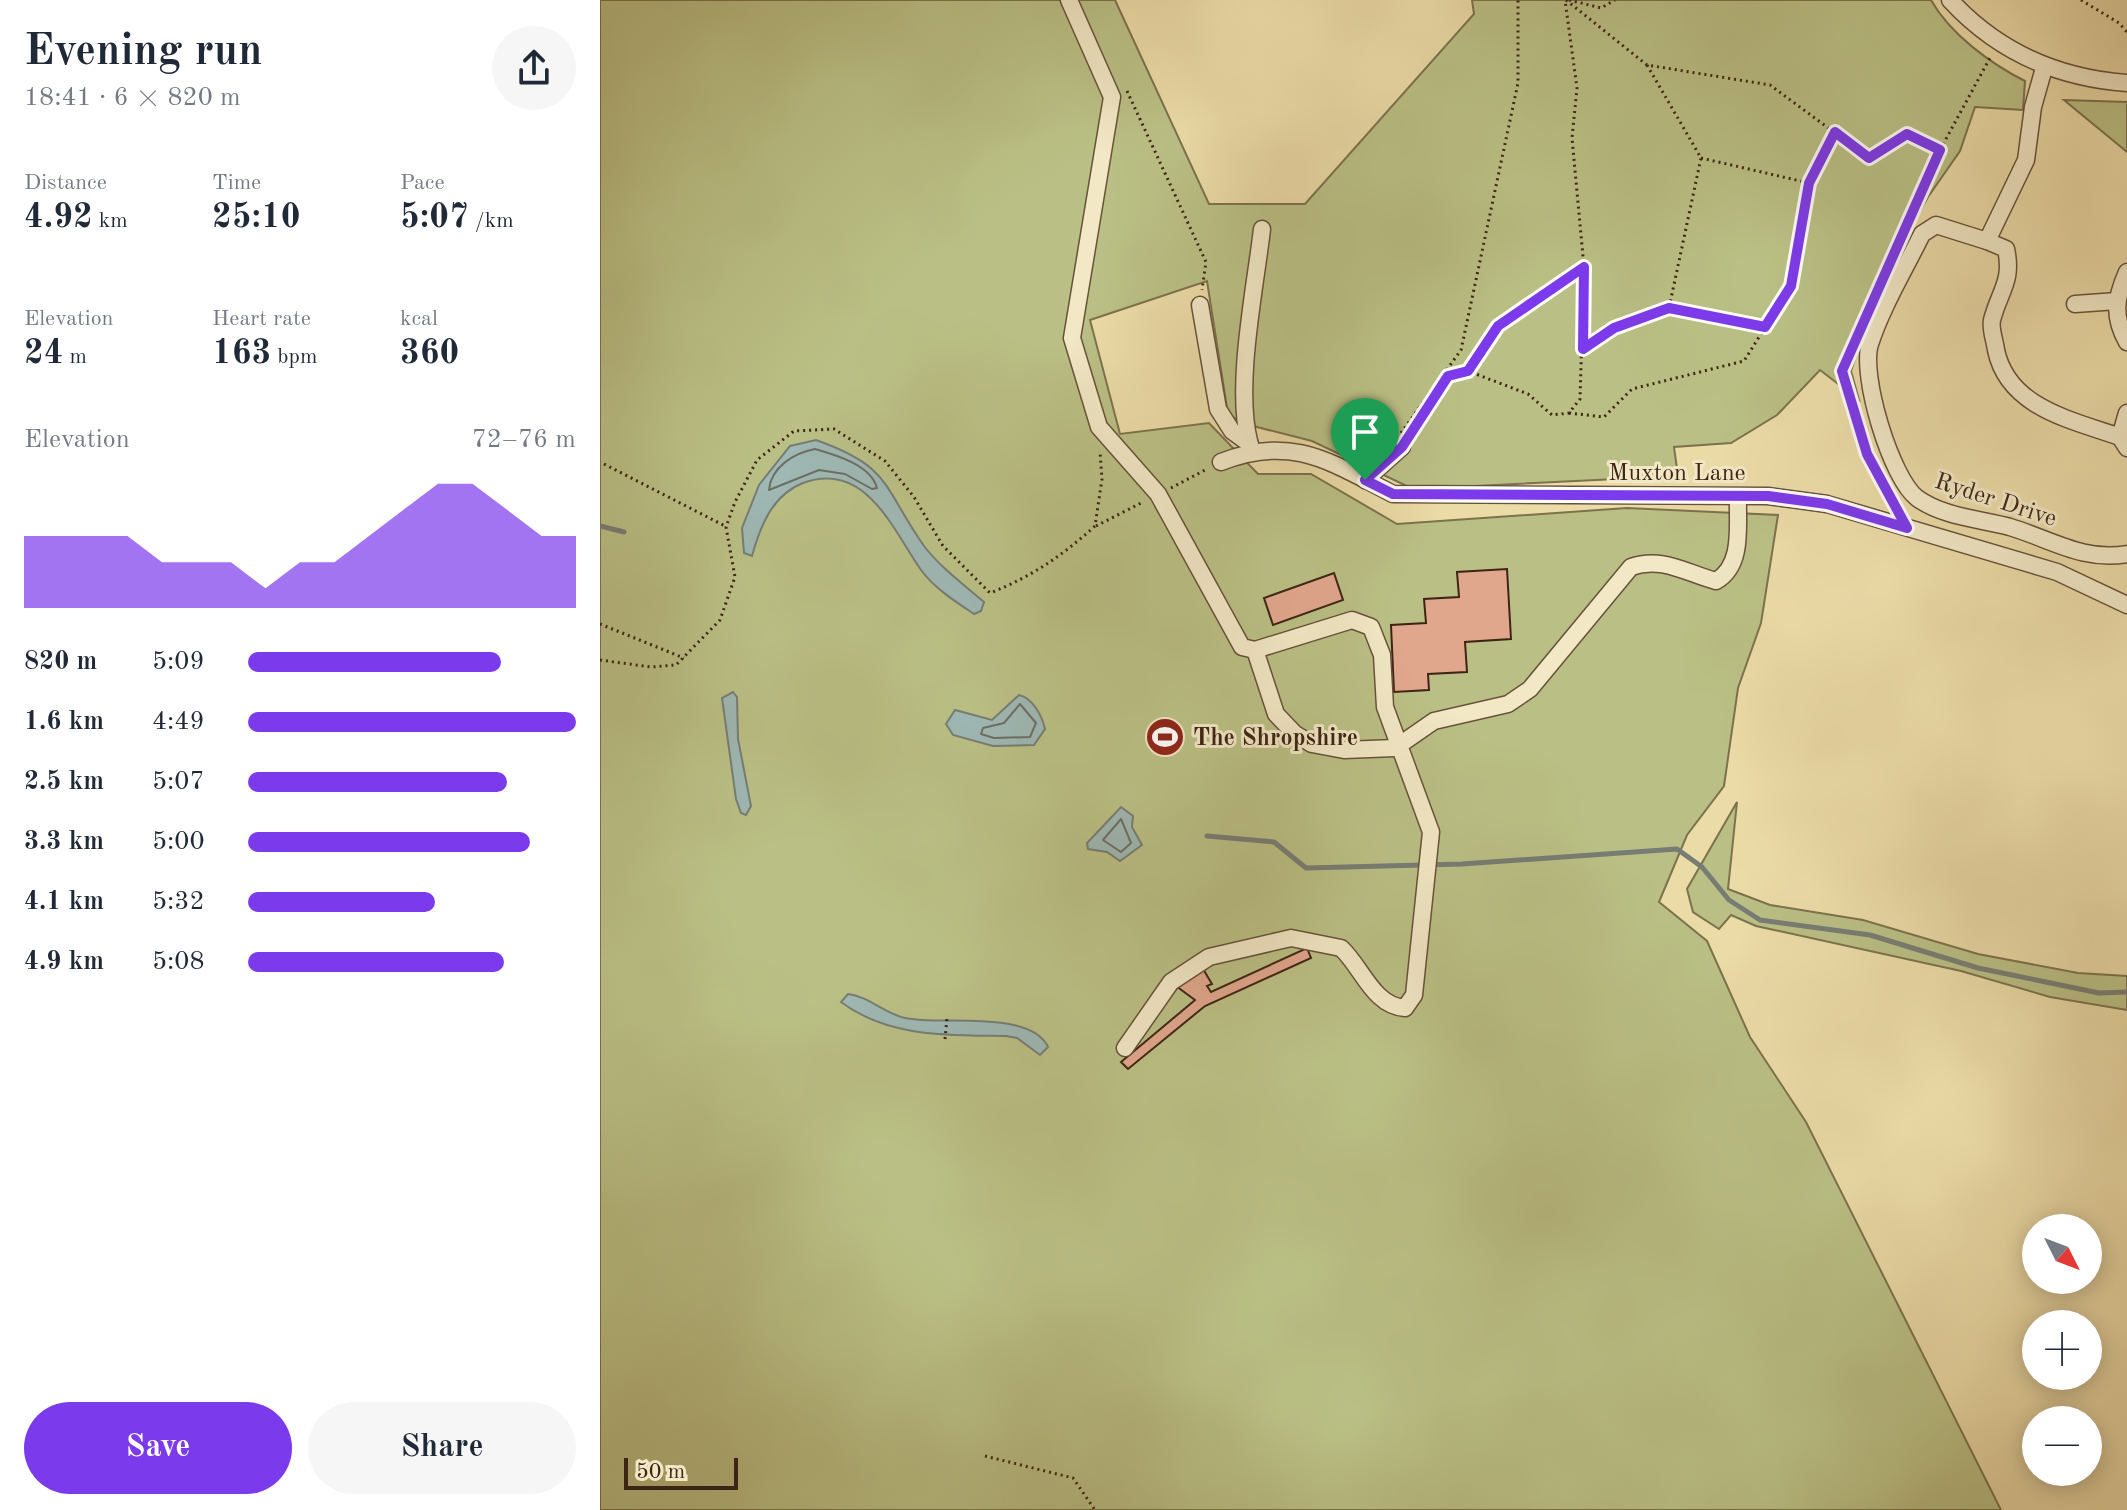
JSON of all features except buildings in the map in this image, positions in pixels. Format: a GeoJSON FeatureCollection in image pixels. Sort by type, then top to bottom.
{"type":"FeatureCollection","features":[{"type":"Feature","properties":{"kind":"street"},"geometry":{"type":"LineString","coordinates":[[1069,0],[1112,97],[1072,338],[1099,427],[1158,494],[1242,647],[1255,650],[1352,620],[1363,622],[1378,639],[1385,707],[1423,804],[1432,848],[1411,1002],[1405,1008],[1386,1002],[1341,948],[1291,938],[1209,957],[1171,982],[1125,1048]]}},
{"type":"Feature","properties":{"kind":"street"},"geometry":{"type":"LineString","coordinates":[[1950,0],[2000,44],[2044,68],[2127,83]]}},
{"type":"Feature","properties":{"kind":"street"},"geometry":{"type":"LineString","coordinates":[[2044,68],[2033,107],[2026,160],[1987,241],[2006,249],[2011,271],[1991,323],[1999,361],[2019,396],[2124,443],[2127,413]]}},
{"type":"Feature","properties":{"kind":"street","name":"Ryder Drive"},"geometry":{"type":"LineString","coordinates":[[1987,241],[1936,225],[1922,234],[1868,347],[1881,435],[1893,464],[1916,498],[1951,514],[2020,531],[2077,553],[2106,558],[2127,554]]}},
{"type":"Feature","properties":{"kind":"street"},"geometry":{"type":"LineString","coordinates":[[1251,446],[1245,424],[1245,384],[1262,229]]}},
{"type":"Feature","properties":{"kind":"street"},"geometry":{"type":"LineString","coordinates":[[2127,272],[2117,301],[2116,321],[2127,342]]}},
{"type":"Feature","properties":{"kind":"street"},"geometry":{"type":"LineString","coordinates":[[2075,304],[2117,301]]}},
{"type":"Feature","properties":{"kind":"street"},"geometry":{"type":"LineString","coordinates":[[1200,305],[1218,409],[1232,431],[1251,446]]}},
{"type":"Feature","properties":{"kind":"street"},"geometry":{"type":"LineString","coordinates":[[1365,480],[1400,442]]}},
{"type":"Feature","properties":{"kind":"street","name":"Muxton Lane"},"geometry":{"type":"LineString","coordinates":[[1221,462],[1251,446],[1291,449],[1393,494],[1768,496],[1827,504],[2057,572],[2127,605]]}},
{"type":"Feature","properties":{"kind":"street"},"geometry":{"type":"LineString","coordinates":[[1255,650],[1276,714],[1295,734],[1312,744],[1344,750],[1401,745],[1434,721],[1508,704],[1530,689],[1631,567],[1662,563],[1716,581],[1721,578],[1739,545],[1738,498]]}},
{"type":"Feature","properties":{"kind":"path"},"geometry":{"type":"LineString","coordinates":[[1400,442],[1461,350],[1518,83],[1518,0]]}},
{"type":"Feature","properties":{"kind":"path"},"geometry":{"type":"LineString","coordinates":[[1567,0],[1601,8],[1615,0]]}},
{"type":"Feature","properties":{"kind":"path"},"geometry":{"type":"LineString","coordinates":[[1567,0],[1647,65],[1701,158],[1669,308]]}},
{"type":"Feature","properties":{"kind":"path"},"geometry":{"type":"LineString","coordinates":[[1567,0],[1577,88],[1572,138],[1584,267],[1580,399],[1569,413]]}},
{"type":"Feature","properties":{"kind":"path"},"geometry":{"type":"LineString","coordinates":[[2081,0],[2119,23],[2127,32]]}},
{"type":"Feature","properties":{"kind":"path"},"geometry":{"type":"LineString","coordinates":[[1897,247],[1940,150],[1987,63]]}},
{"type":"Feature","properties":{"kind":"path"},"geometry":{"type":"LineString","coordinates":[[1647,65],[1770,85],[1869,158],[1907,134],[1940,150]]}},
{"type":"Feature","properties":{"kind":"path"},"geometry":{"type":"LineString","coordinates":[[1124,85],[1206,262],[1200,305]]}},
{"type":"Feature","properties":{"kind":"path"},"geometry":{"type":"LineString","coordinates":[[1400,442],[1448,376],[1468,371],[1528,394],[1552,415],[1569,413],[1604,417],[1632,389],[1744,361],[1791,286],[1809,183],[1835,132]]}},
{"type":"Feature","properties":{"kind":"path"},"geometry":{"type":"LineString","coordinates":[[1701,158],[1809,183]]}},
{"type":"Feature","properties":{"kind":"path"},"geometry":{"type":"LineString","coordinates":[[1468,371],[1498,326],[1584,267]]}},
{"type":"Feature","properties":{"kind":"path"},"geometry":{"type":"LineString","coordinates":[[1583,349],[1614,328],[1669,308],[1765,327]]}},
{"type":"Feature","properties":{"kind":"path"},"geometry":{"type":"LineString","coordinates":[[1854,343],[1842,371],[1867,454],[1907,528]]}},
{"type":"Feature","properties":{"kind":"path"},"geometry":{"type":"LineString","coordinates":[[600,660],[651,667],[676,665],[720,620],[735,577],[726,527],[757,460],[794,431],[834,429],[885,461],[914,497],[943,546],[990,593],[1027,578],[1064,554],[1095,526],[1102,479],[1099,427]]}},
{"type":"Feature","properties":{"kind":"path"},"geometry":{"type":"LineString","coordinates":[[604,464],[726,527]]}},
{"type":"Feature","properties":{"kind":"path"},"geometry":{"type":"LineString","coordinates":[[600,624],[684,658]]}},
{"type":"Feature","properties":{"kind":"path"},"geometry":{"type":"LineString","coordinates":[[945,1039],[947,1018]]}},
{"type":"Feature","properties":{"kind":"path"},"geometry":{"type":"LineString","coordinates":[[985,1456],[1073,1478],[1095,1510]]}},
{"type":"Feature","properties":{"kind":"green space","name":"The Shropshire"},"geometry":{"type":"Polygon","coordinates":[[[600,0],[1115,0],[1209,204],[1305,204],[1474,14],[1472,0],[1931,0],[1949,25],[1972,47],[2025,81],[2023,110],[1975,107],[1960,151],[1928,197],[1881,281],[1851,371],[1859,400],[1820,370],[1777,415],[1731,443],[1674,447],[1678,476],[1413,489],[1312,441],[1245,424],[1228,414],[1207,281],[1090,320],[1120,434],[1209,423],[1258,474],[1311,474],[1397,524],[1627,508],[1778,515],[1761,623],[1738,688],[1724,786],[1687,835],[1659,902],[1707,941],[1750,1037],[1806,1122],[2001,1510],[600,1510],[600,0]]]}},
{"type":"Feature","properties":{"kind":"green space"},"geometry":{"type":"Polygon","coordinates":[[[2064,100],[2127,102],[2127,152],[2064,100]]]}},
{"type":"Feature","properties":{"kind":"green space"},"geometry":{"type":"Polygon","coordinates":[[[1737,802],[1728,889],[1770,905],[1863,920],[1978,954],[2078,973],[2127,976],[2127,1010],[2050,997],[1961,971],[1756,926],[1731,915],[1719,929],[1693,912],[1687,889],[1737,802]]]}},
{"type":"Feature","properties":{"kind":"water"},"geometry":{"type":"Polygon","coordinates":[[[816,440],[859,460],[883,481],[930,554],[984,602],[981,611],[974,614],[932,583],[875,503],[861,490],[844,481],[825,478],[792,488],[769,513],[752,556],[744,553],[742,528],[759,485],[790,446],[816,440]]]}},
{"type":"Feature","properties":{"kind":"water"},"geometry":{"type":"Polygon","coordinates":[[[733,692],[737,697],[738,739],[751,806],[746,815],[741,813],[736,799],[722,698],[733,692]]]}},
{"type":"Feature","properties":{"kind":"water"},"geometry":{"type":"Polygon","coordinates":[[[1019,695],[1033,704],[1044,724],[1045,729],[1034,745],[993,746],[953,735],[946,724],[955,710],[992,720],[1019,695]]]}},
{"type":"Feature","properties":{"kind":"water"},"geometry":{"type":"Polygon","coordinates":[[[1121,807],[1133,816],[1132,827],[1142,845],[1120,861],[1107,852],[1088,849],[1087,843],[1121,807]]]}},
{"type":"Feature","properties":{"kind":"water"},"geometry":{"type":"Polygon","coordinates":[[[848,994],[905,1018],[983,1021],[1023,1028],[1038,1035],[1048,1047],[1040,1055],[1017,1038],[941,1034],[899,1028],[860,1014],[841,1002],[848,994]]]}},
{"type":"Feature","properties":{"kind":"waterway"},"geometry":{"type":"LineString","coordinates":[[600,526],[624,532]]}},
{"type":"Feature","properties":{"kind":"waterway"},"geometry":{"type":"LineString","coordinates":[[1207,836],[1274,842],[1306,868],[1462,864],[1677,849],[1702,867],[1729,900],[1760,920],[1870,935],[1978,968],[2099,993],[2127,992]]}},
{"type":"Feature","properties":{"kind":"place","name":"The Shropshire"},"geometry":{"type":"Point","coordinates":[1165,737]}},
{"type":"Feature","properties":{"kind":"route"},"geometry":{"type":"LineString","coordinates":[[1835,132],[1869,158],[1907,134],[1940,150],[1842,371],[1867,454],[1907,528],[1827,504],[1768,496],[1636,498],[1393,494],[1365,480],[1402,447],[1448,376],[1468,371],[1482,345],[1498,326],[1584,267],[1583,349],[1614,328],[1669,308],[1765,327],[1791,286],[1809,183],[1835,132]]}}]}
